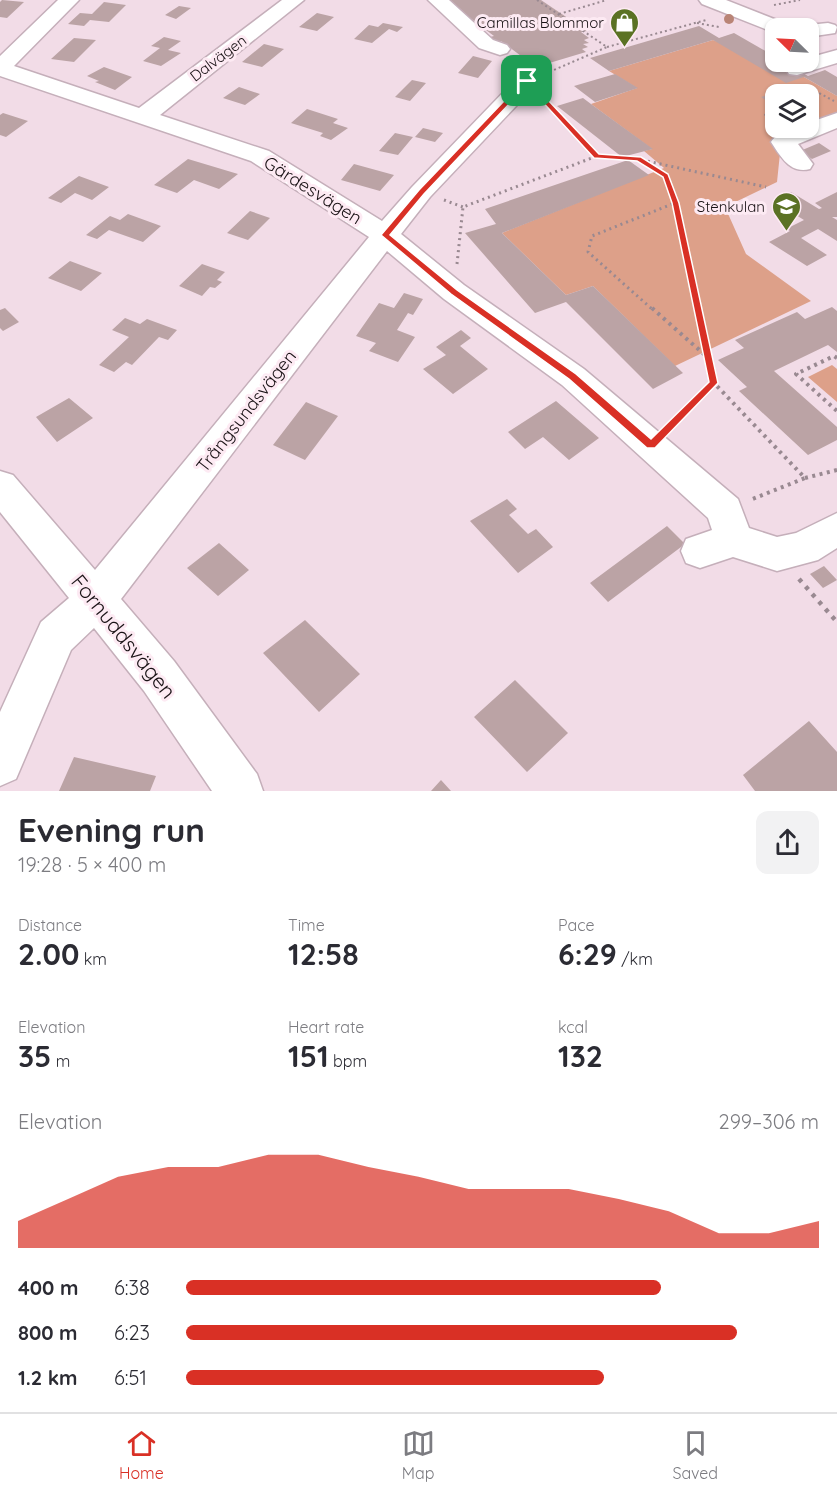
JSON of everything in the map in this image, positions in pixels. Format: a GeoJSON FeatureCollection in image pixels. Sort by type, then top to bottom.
{"type":"FeatureCollection","features":[{"type":"Feature","properties":{"kind":"street"},"geometry":{"type":"LineString","coordinates":[[0,69],[69,0]]}},
{"type":"Feature","properties":{"kind":"street","name":"Dalvägen"},"geometry":{"type":"LineString","coordinates":[[142,117],[294,0]]}},
{"type":"Feature","properties":{"kind":"street"},"geometry":{"type":"LineString","coordinates":[[438,0],[486,44],[500,49]]}},
{"type":"Feature","properties":{"kind":"street"},"geometry":{"type":"LineString","coordinates":[[709,0],[765,22]]}},
{"type":"Feature","properties":{"kind":"street"},"geometry":{"type":"LineString","coordinates":[[819,47],[837,56]]}},
{"type":"Feature","properties":{"kind":"street"},"geometry":{"type":"LineString","coordinates":[[801,77],[837,56]]}},
{"type":"Feature","properties":{"kind":"street","name":"Gärdesvägen"},"geometry":{"type":"LineString","coordinates":[[0,69],[261,156],[385,235],[454,292],[573,377],[651,445],[719,534]]}},
{"type":"Feature","properties":{"kind":"street","name":"Trångsundsvägen"},"geometry":{"type":"LineString","coordinates":[[0,763],[56,636],[96,600],[385,235],[422,192],[527,81]]}},
{"type":"Feature","properties":{"kind":"street"},"geometry":{"type":"LineString","coordinates":[[801,164],[783,142],[837,120]]}},
{"type":"Feature","properties":{"kind":"street","name":"Fornuddsvägen"},"geometry":{"type":"LineString","coordinates":[[0,486],[159,676],[240,791]]}},
{"type":"Feature","properties":{"kind":"street"},"geometry":{"type":"LineString","coordinates":[[719,534],[777,554],[804,548],[837,529]]}},
{"type":"Feature","properties":{"kind":"path"},"geometry":{"type":"LineString","coordinates":[[537,0],[607,47]]}},
{"type":"Feature","properties":{"kind":"path"},"geometry":{"type":"LineString","coordinates":[[559,14],[607,0]]}},
{"type":"Feature","properties":{"kind":"path"},"geometry":{"type":"LineString","coordinates":[[597,156],[527,81],[607,47],[736,11]]}},
{"type":"Feature","properties":{"kind":"path"},"geometry":{"type":"LineString","coordinates":[[801,77],[837,102]]}},
{"type":"Feature","properties":{"kind":"path"},"geometry":{"type":"LineString","coordinates":[[454,292],[463,207],[597,156],[639,159],[766,187]]}},
{"type":"Feature","properties":{"kind":"path"},"geometry":{"type":"LineString","coordinates":[[639,159],[666,176],[675,203],[706,356],[714,383],[805,478]]}},
{"type":"Feature","properties":{"kind":"path"},"geometry":{"type":"LineString","coordinates":[[675,203],[592,236],[588,252],[706,356]]}},
{"type":"Feature","properties":{"kind":"path"},"geometry":{"type":"LineString","coordinates":[[837,358],[834,356],[796,374],[837,411]]}},
{"type":"Feature","properties":{"kind":"path"},"geometry":{"type":"LineString","coordinates":[[651,445],[714,383]]}},
{"type":"Feature","properties":{"kind":"path"},"geometry":{"type":"LineString","coordinates":[[719,534],[805,478],[837,470]]}},
{"type":"Feature","properties":{"kind":"path"},"geometry":{"type":"LineString","coordinates":[[777,554],[837,622]]}},
{"type":"Feature","properties":{"kind":"shaded area"},"geometry":{"type":"Polygon","coordinates":[[[713,40],[765,61],[765,72],[792,72],[816,84],[765,84],[765,138],[782,138],[777,182],[725,207],[746,254],[811,301],[675,366],[593,286],[566,295],[502,233],[664,168],[644,151],[652,149],[591,104],[637,88],[609,71],[713,40]]]}},
{"type":"Feature","properties":{"kind":"shaded area"},"geometry":{"type":"Polygon","coordinates":[[[819,86],[837,96],[837,114],[819,120],[819,86]]]}},
{"type":"Feature","properties":{"kind":"shaded area"},"geometry":{"type":"Polygon","coordinates":[[[832,365],[837,369],[837,402],[808,377],[832,365]]]}},
{"type":"Feature","properties":{"kind":"building"},"geometry":{"type":"Polygon","coordinates":[[[2,0],[24,2],[7,18],[0,17],[2,0]]]}},
{"type":"Feature","properties":{"kind":"building"},"geometry":{"type":"Polygon","coordinates":[[[446,0],[541,0],[587,31],[581,32],[589,38],[584,40],[589,43],[583,44],[588,47],[582,49],[586,52],[536,67],[501,41],[493,43],[486,38],[494,36],[446,0]]]}},
{"type":"Feature","properties":{"kind":"building"},"geometry":{"type":"Polygon","coordinates":[[[104,2],[126,5],[109,22],[90,20],[84,26],[68,24],[80,13],[92,14],[104,2]]]}},
{"type":"Feature","properties":{"kind":"building"},"geometry":{"type":"Polygon","coordinates":[[[179,6],[191,8],[176,19],[165,15],[179,6]]]}},
{"type":"Feature","properties":{"kind":"building"},"geometry":{"type":"Polygon","coordinates":[[[317,13],[334,17],[317,31],[299,27],[317,13]]]}},
{"type":"Feature","properties":{"kind":"building"},"geometry":{"type":"Polygon","coordinates":[[[383,23],[403,27],[397,32],[389,29],[372,43],[354,39],[369,25],[378,27],[383,23]]]}},
{"type":"Feature","properties":{"kind":"building"},"geometry":{"type":"Polygon","coordinates":[[[699,26],[719,38],[734,33],[765,51],[765,71],[713,40],[609,71],[590,58],[699,26]]]}},
{"type":"Feature","properties":{"kind":"building"},"geometry":{"type":"Polygon","coordinates":[[[164,37],[181,41],[168,50],[181,53],[161,66],[143,61],[160,48],[151,46],[164,37]]]}},
{"type":"Feature","properties":{"kind":"building"},"geometry":{"type":"Polygon","coordinates":[[[74,38],[96,40],[74,62],[51,59],[74,38]]]}},
{"type":"Feature","properties":{"kind":"building"},"geometry":{"type":"Polygon","coordinates":[[[264,44],[284,49],[262,67],[242,62],[264,44]]]}},
{"type":"Feature","properties":{"kind":"building"},"geometry":{"type":"Polygon","coordinates":[[[473,56],[492,61],[478,78],[458,73],[473,56]]]}},
{"type":"Feature","properties":{"kind":"building"},"geometry":{"type":"Polygon","coordinates":[[[104,67],[132,77],[115,90],[87,76],[104,67]]]}},
{"type":"Feature","properties":{"kind":"building"},"geometry":{"type":"Polygon","coordinates":[[[825,70],[837,77],[837,96],[804,77],[786,83],[767,72],[801,72],[808,76],[825,70]]]}},
{"type":"Feature","properties":{"kind":"building"},"geometry":{"type":"Polygon","coordinates":[[[615,74],[638,88],[595,102],[574,86],[615,74]]]}},
{"type":"Feature","properties":{"kind":"building"},"geometry":{"type":"Polygon","coordinates":[[[412,80],[426,83],[410,101],[395,97],[412,80]]]}},
{"type":"Feature","properties":{"kind":"building"},"geometry":{"type":"Polygon","coordinates":[[[239,87],[260,94],[245,105],[223,98],[239,87]]]}},
{"type":"Feature","properties":{"kind":"building"},"geometry":{"type":"Polygon","coordinates":[[[583,98],[653,149],[622,157],[557,106],[583,98]]]}},
{"type":"Feature","properties":{"kind":"building"},"geometry":{"type":"Polygon","coordinates":[[[307,109],[338,119],[333,123],[348,128],[331,140],[320,136],[323,133],[291,123],[307,109]]]}},
{"type":"Feature","properties":{"kind":"building"},"geometry":{"type":"Polygon","coordinates":[[[3,113],[28,121],[6,137],[0,135],[0,115],[3,113]]]}},
{"type":"Feature","properties":{"kind":"building"},"geometry":{"type":"Polygon","coordinates":[[[423,128],[443,133],[435,142],[415,137],[423,128]]]}},
{"type":"Feature","properties":{"kind":"building"},"geometry":{"type":"Polygon","coordinates":[[[395,133],[413,137],[398,155],[379,151],[395,133]]]}},
{"type":"Feature","properties":{"kind":"building"},"geometry":{"type":"Polygon","coordinates":[[[819,143],[831,151],[812,159],[800,151],[819,143]]]}},
{"type":"Feature","properties":{"kind":"building"},"geometry":{"type":"Polygon","coordinates":[[[188,159],[238,174],[219,189],[194,180],[177,193],[154,185],[188,159]]]}},
{"type":"Feature","properties":{"kind":"building"},"geometry":{"type":"Polygon","coordinates":[[[628,160],[649,175],[502,233],[566,295],[593,286],[683,373],[653,389],[566,302],[535,313],[465,233],[496,224],[485,209],[628,160]]]}},
{"type":"Feature","properties":{"kind":"building"},"geometry":{"type":"Polygon","coordinates":[[[354,164],[394,175],[380,191],[341,180],[354,164]]]}},
{"type":"Feature","properties":{"kind":"building"},"geometry":{"type":"Polygon","coordinates":[[[79,176],[109,187],[92,200],[75,193],[61,203],[48,198],[79,176]]]}},
{"type":"Feature","properties":{"kind":"building"},"geometry":{"type":"Polygon","coordinates":[[[791,192],[819,209],[822,208],[815,203],[837,192],[837,217],[832,217],[837,220],[837,241],[818,229],[801,238],[827,255],[807,266],[769,242],[790,231],[786,229],[804,220],[773,201],[791,192]]]}},
{"type":"Feature","properties":{"kind":"building"},"geometry":{"type":"Polygon","coordinates":[[[250,211],[270,218],[248,240],[227,233],[250,211]]]}},
{"type":"Feature","properties":{"kind":"building"},"geometry":{"type":"Polygon","coordinates":[[[128,214],[161,226],[143,242],[109,230],[97,239],[86,235],[110,216],[120,220],[128,214]]]}},
{"type":"Feature","properties":{"kind":"building"},"geometry":{"type":"Polygon","coordinates":[[[70,261],[102,273],[81,291],[48,278],[70,261]]]}},
{"type":"Feature","properties":{"kind":"building"},"geometry":{"type":"Polygon","coordinates":[[[202,264],[225,272],[217,280],[222,282],[215,288],[210,287],[202,296],[179,286],[202,264]]]}},
{"type":"Feature","properties":{"kind":"building"},"geometry":{"type":"Polygon","coordinates":[[[404,293],[423,299],[413,315],[408,313],[397,330],[415,337],[398,362],[369,351],[376,343],[356,336],[379,303],[394,308],[404,293]]]}},
{"type":"Feature","properties":{"kind":"building"},"geometry":{"type":"Polygon","coordinates":[[[832,307],[837,311],[837,352],[828,345],[774,371],[837,427],[837,440],[808,455],[739,391],[747,387],[718,360],[744,348],[735,340],[797,312],[805,319],[832,307]]]}},
{"type":"Feature","properties":{"kind":"building"},"geometry":{"type":"Polygon","coordinates":[[[5,308],[19,322],[3,331],[0,328],[0,310],[5,308]]]}},
{"type":"Feature","properties":{"kind":"building"},"geometry":{"type":"Polygon","coordinates":[[[125,318],[140,324],[147,319],[177,330],[168,340],[159,337],[132,365],[126,362],[114,372],[99,365],[129,337],[112,330],[125,318]]]}},
{"type":"Feature","properties":{"kind":"building"},"geometry":{"type":"Polygon","coordinates":[[[461,330],[471,338],[460,346],[488,369],[453,394],[423,369],[446,355],[436,347],[461,330]]]}},
{"type":"Feature","properties":{"kind":"building"},"geometry":{"type":"Polygon","coordinates":[[[69,398],[93,418],[57,442],[36,417],[69,398]]]}},
{"type":"Feature","properties":{"kind":"building"},"geometry":{"type":"Polygon","coordinates":[[[556,401],[599,438],[569,460],[543,437],[525,449],[508,432],[556,401]]]}},
{"type":"Feature","properties":{"kind":"building"},"geometry":{"type":"Polygon","coordinates":[[[306,402],[338,416],[305,460],[273,445],[306,402]]]}},
{"type":"Feature","properties":{"kind":"building"},"geometry":{"type":"Polygon","coordinates":[[[507,499],[517,509],[509,515],[528,534],[536,529],[553,547],[518,573],[470,521],[507,499]]]}},
{"type":"Feature","properties":{"kind":"building"},"geometry":{"type":"Polygon","coordinates":[[[667,526],[685,544],[608,602],[590,583],[667,526]]]}},
{"type":"Feature","properties":{"kind":"building"},"geometry":{"type":"Polygon","coordinates":[[[219,543],[249,570],[218,596],[187,568],[219,543]]]}},
{"type":"Feature","properties":{"kind":"building"},"geometry":{"type":"Polygon","coordinates":[[[824,566],[837,580],[823,588],[810,574],[824,566]]]}},
{"type":"Feature","properties":{"kind":"building"},"geometry":{"type":"Polygon","coordinates":[[[305,620],[360,674],[319,712],[263,653],[305,620]]]}},
{"type":"Feature","properties":{"kind":"building"},"geometry":{"type":"Polygon","coordinates":[[[515,680],[568,733],[527,772],[474,717],[515,680]]]}},
{"type":"Feature","properties":{"kind":"building"},"geometry":{"type":"Polygon","coordinates":[[[809,721],[837,752],[837,791],[755,791],[743,775],[809,721]]]}},
{"type":"Feature","properties":{"kind":"building"},"geometry":{"type":"Polygon","coordinates":[[[74,757],[156,776],[150,791],[59,791],[74,757]]]}},
{"type":"Feature","properties":{"kind":"building"},"geometry":{"type":"Polygon","coordinates":[[[441,780],[451,791],[431,791],[441,780]]]}},
{"type":"Feature","properties":{"kind":"place","name":"Camillas Blommor"},"geometry":{"type":"Point","coordinates":[625,48]}},
{"type":"Feature","properties":{"kind":"place","name":"Stenkulan"},"geometry":{"type":"Point","coordinates":[786,232]}},
{"type":"Feature","properties":{"kind":"route"},"geometry":{"type":"LineString","coordinates":[[527,81],[597,156],[639,159],[666,176],[675,203],[706,356],[714,383],[651,445],[573,377],[454,292],[385,235],[422,192],[527,81]]}}]}
